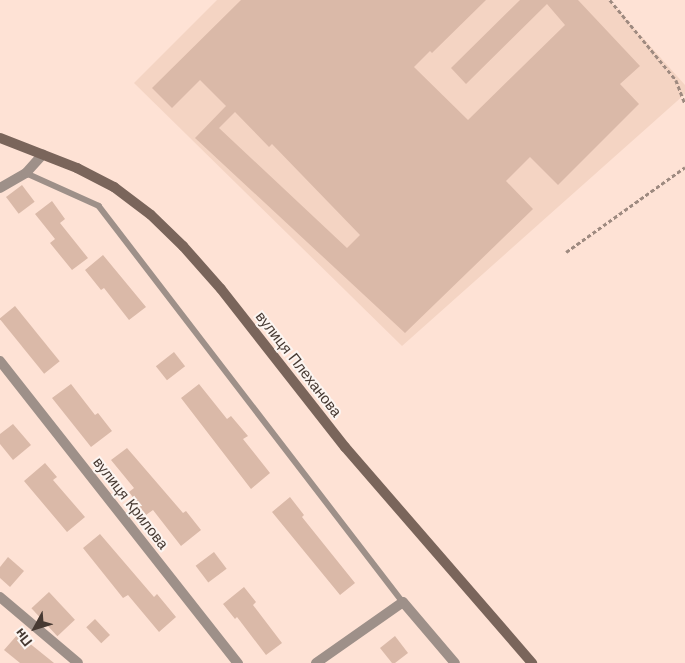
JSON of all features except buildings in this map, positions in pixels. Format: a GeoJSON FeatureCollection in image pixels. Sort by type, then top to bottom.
{"type":"FeatureCollection","features":[{"type":"Feature","properties":{"kind":"street","name":"вулиця Плеханова"},"geometry":{"type":"LineString","coordinates":[[0,138],[77,168],[114,186],[151,215],[183,246],[222,288],[345,447],[532,663]]}},
{"type":"Feature","properties":{"kind":"street"},"geometry":{"type":"LineString","coordinates":[[0,188],[26,173],[43,154]]}},
{"type":"Feature","properties":{"kind":"street","name":"вулиця Крилова"},"geometry":{"type":"LineString","coordinates":[[0,361],[238,663]]}},
{"type":"Feature","properties":{"kind":"street"},"geometry":{"type":"LineString","coordinates":[[0,597],[78,663]]}},
{"type":"Feature","properties":{"kind":"street"},"geometry":{"type":"LineString","coordinates":[[316,663],[403,602],[455,663]]}},
{"type":"Feature","properties":{"kind":"lane"},"geometry":{"type":"LineString","coordinates":[[26,173],[99,206],[403,602]]}},
{"type":"Feature","properties":{"kind":"path"},"geometry":{"type":"LineString","coordinates":[[610,0],[676,80],[685,103]]}},
{"type":"Feature","properties":{"kind":"path"},"geometry":{"type":"LineString","coordinates":[[566,252],[685,167]]}},
{"type":"Feature","properties":{"kind":"shaded area"},"geometry":{"type":"Polygon","coordinates":[[[217,0],[609,0],[685,85],[685,94],[402,346],[134,83],[217,0]]]}}]}
